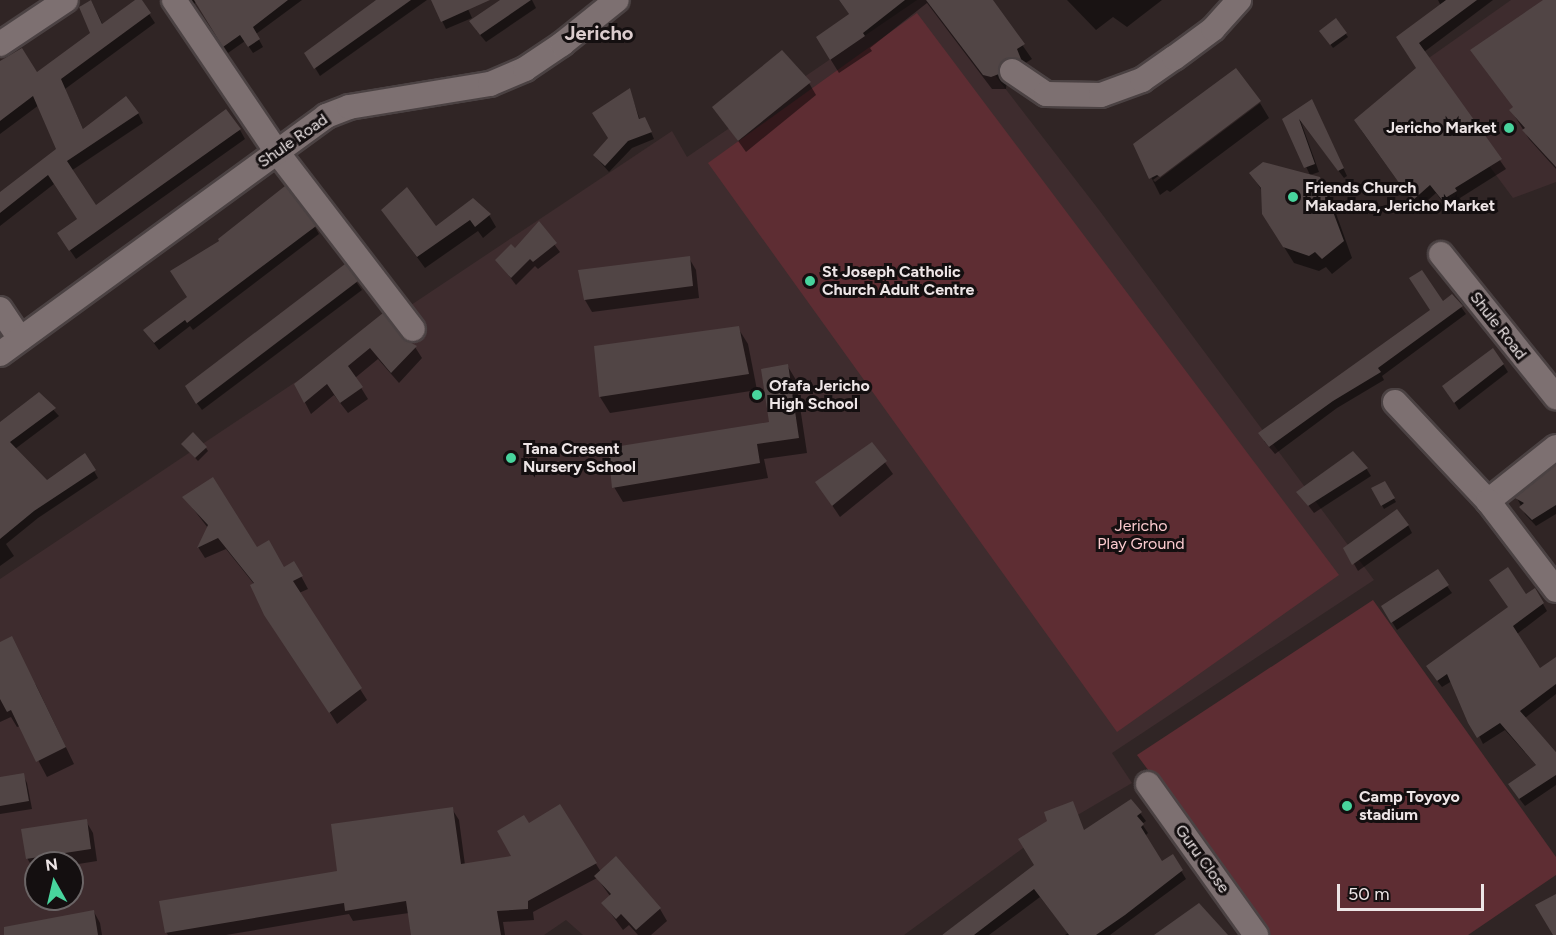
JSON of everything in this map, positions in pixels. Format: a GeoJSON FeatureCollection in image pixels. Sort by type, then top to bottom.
{"type":"FeatureCollection","features":[{"type":"Feature","properties":{"kind":"street"},"geometry":{"type":"LineString","coordinates":[[0,44],[66,0]]}},
{"type":"Feature","properties":{"kind":"street"},"geometry":{"type":"LineString","coordinates":[[1012,71],[1046,94],[1101,95],[1142,80],[1174,58],[1213,29],[1239,0]]}},
{"type":"Feature","properties":{"kind":"street","name":"Shule Road"},"geometry":{"type":"LineString","coordinates":[[0,354],[326,116],[349,107],[441,93],[499,80],[525,69],[562,44],[611,2]]}},
{"type":"Feature","properties":{"kind":"street"},"geometry":{"type":"LineString","coordinates":[[183,3],[277,152],[412,329]]}},
{"type":"Feature","properties":{"kind":"street","name":"Shule Road"},"geometry":{"type":"LineString","coordinates":[[1441,254],[1556,397]]}},
{"type":"Feature","properties":{"kind":"street"},"geometry":{"type":"LineString","coordinates":[[0,309],[20,339]]}},
{"type":"Feature","properties":{"kind":"street"},"geometry":{"type":"LineString","coordinates":[[1395,402],[1488,501],[1556,590]]}},
{"type":"Feature","properties":{"kind":"street"},"geometry":{"type":"LineString","coordinates":[[1488,501],[1556,447]]}},
{"type":"Feature","properties":{"kind":"street","name":"Guru Close"},"geometry":{"type":"LineString","coordinates":[[1148,784],[1256,935]]}},
{"type":"Feature","properties":{"kind":"shaded area","name":"Ofafa Jericho High School"},"geometry":{"type":"Polygon","coordinates":[[[917,0],[937,0],[1099,210],[1374,580],[1112,753],[1132,783],[1030,843],[904,935],[583,935],[566,920],[544,935],[0,935],[0,579],[672,131],[687,157],[917,0]]]}},
{"type":"Feature","properties":{"kind":"shaded area","name":"Jericho Market"},"geometry":{"type":"Polygon","coordinates":[[[1511,0],[1556,0],[1556,182],[1513,198],[1416,67],[1511,0]]]}},
{"type":"Feature","properties":{"kind":"green space","name":"Jericho Play Ground"},"geometry":{"type":"Polygon","coordinates":[[[917,13],[1339,575],[1117,732],[708,163],[917,13]]]}},
{"type":"Feature","properties":{"kind":"green space","name":"Camp Toyoyo stadium"},"geometry":{"type":"Polygon","coordinates":[[[1373,600],[1556,857],[1556,875],[1468,935],[1270,935],[1137,755],[1373,600]]]}},
{"type":"Feature","properties":{"kind":"building"},"geometry":{"type":"Polygon","coordinates":[[[91,0],[102,24],[135,0],[142,0],[151,13],[61,79],[83,129],[126,96],[139,113],[67,161],[96,205],[226,109],[241,129],[69,251],[57,233],[77,219],[48,175],[0,213],[0,192],[56,149],[33,96],[0,121],[0,61],[22,48],[37,72],[90,33],[79,7],[91,0]]]}},
{"type":"Feature","properties":{"kind":"building"},"geometry":{"type":"Polygon","coordinates":[[[194,0],[288,0],[253,27],[260,39],[248,47],[240,35],[223,47],[194,0]]]}},
{"type":"Feature","properties":{"kind":"building"},"geometry":{"type":"Polygon","coordinates":[[[376,0],[411,0],[314,69],[304,53],[376,0]]]}},
{"type":"Feature","properties":{"kind":"building"},"geometry":{"type":"Polygon","coordinates":[[[431,0],[490,0],[441,22],[431,0]]]}},
{"type":"Feature","properties":{"kind":"building"},"geometry":{"type":"Polygon","coordinates":[[[500,0],[531,0],[480,35],[469,21],[500,0]]]}},
{"type":"Feature","properties":{"kind":"building"},"geometry":{"type":"Polygon","coordinates":[[[839,0],[905,0],[863,33],[865,36],[830,60],[816,37],[849,14],[839,0]]]}},
{"type":"Feature","properties":{"kind":"building"},"geometry":{"type":"Polygon","coordinates":[[[926,0],[993,0],[1025,44],[1017,49],[1021,59],[1006,58],[1000,64],[999,74],[991,77],[983,75],[926,0]]]}},
{"type":"Feature","properties":{"kind":"building"},"geometry":{"type":"Polygon","coordinates":[[[1446,0],[1477,0],[1419,43],[1502,159],[1455,188],[1457,191],[1442,200],[1430,185],[1412,201],[1354,120],[1416,68],[1396,37],[1446,0]]]}},
{"type":"Feature","properties":{"kind":"building"},"geometry":{"type":"Polygon","coordinates":[[[1543,0],[1556,0],[1556,167],[1522,130],[1525,128],[1509,110],[1513,107],[1470,50],[1543,0]]]}},
{"type":"Feature","properties":{"kind":"building"},"geometry":{"type":"Polygon","coordinates":[[[1336,18],[1347,33],[1330,45],[1319,31],[1336,18]]]}},
{"type":"Feature","properties":{"kind":"building"},"geometry":{"type":"Polygon","coordinates":[[[782,50],[811,82],[738,141],[712,107],[782,50]]]}},
{"type":"Feature","properties":{"kind":"building"},"geometry":{"type":"Polygon","coordinates":[[[1236,68],[1261,101],[1160,177],[1157,175],[1149,179],[1133,144],[1236,68]]]}},
{"type":"Feature","properties":{"kind":"building"},"geometry":{"type":"Polygon","coordinates":[[[630,88],[639,119],[645,117],[652,132],[628,141],[605,166],[593,155],[608,138],[592,113],[630,88]]]}},
{"type":"Feature","properties":{"kind":"building"},"geometry":{"type":"Polygon","coordinates":[[[1312,99],[1344,168],[1338,171],[1299,119],[1315,164],[1304,168],[1282,119],[1312,99]]]}},
{"type":"Feature","properties":{"kind":"building","name":"Friends Church Makadara, Jericho Market"},"geometry":{"type":"Polygon","coordinates":[[[1263,162],[1320,177],[1344,241],[1322,259],[1315,252],[1309,256],[1283,247],[1262,214],[1261,188],[1249,173],[1263,162]]]}},
{"type":"Feature","properties":{"kind":"building"},"geometry":{"type":"Polygon","coordinates":[[[285,186],[316,226],[187,323],[185,320],[154,343],[143,330],[187,297],[170,271],[219,241],[218,239],[285,186]]]}},
{"type":"Feature","properties":{"kind":"building"},"geometry":{"type":"Polygon","coordinates":[[[407,187],[436,226],[473,198],[491,214],[475,227],[470,220],[417,257],[381,210],[407,187]]]}},
{"type":"Feature","properties":{"kind":"building"},"geometry":{"type":"Polygon","coordinates":[[[539,221],[557,243],[533,262],[530,259],[511,278],[495,260],[511,244],[515,248],[539,221]]]}},
{"type":"Feature","properties":{"kind":"building"},"geometry":{"type":"Polygon","coordinates":[[[690,256],[693,286],[584,300],[578,270],[690,256]]]}},
{"type":"Feature","properties":{"kind":"building"},"geometry":{"type":"Polygon","coordinates":[[[345,264],[358,281],[196,404],[185,386],[345,264]]]}},
{"type":"Feature","properties":{"kind":"building"},"geometry":{"type":"Polygon","coordinates":[[[1422,270],[1443,301],[1452,294],[1463,306],[1378,368],[1381,372],[1333,401],[1269,447],[1258,433],[1430,310],[1409,278],[1422,270]]]}},
{"type":"Feature","properties":{"kind":"building"},"geometry":{"type":"Polygon","coordinates":[[[383,313],[402,338],[417,346],[391,373],[370,348],[348,366],[363,387],[340,403],[327,384],[304,403],[294,384],[383,313]]]}},
{"type":"Feature","properties":{"kind":"building"},"geometry":{"type":"Polygon","coordinates":[[[739,326],[749,374],[599,397],[594,346],[739,326]]]}},
{"type":"Feature","properties":{"kind":"building"},"geometry":{"type":"Polygon","coordinates":[[[1493,348],[1504,364],[1454,403],[1442,386],[1493,348]]]}},
{"type":"Feature","properties":{"kind":"building"},"geometry":{"type":"Polygon","coordinates":[[[788,364],[799,438],[757,444],[760,463],[612,488],[608,448],[769,422],[761,369],[788,364]]]}},
{"type":"Feature","properties":{"kind":"building"},"geometry":{"type":"Polygon","coordinates":[[[39,392],[56,408],[10,442],[47,480],[85,453],[96,470],[34,511],[0,539],[0,422],[39,392]]]}},
{"type":"Feature","properties":{"kind":"building"},"geometry":{"type":"Polygon","coordinates":[[[193,432],[207,447],[195,458],[181,444],[193,432]]]}},
{"type":"Feature","properties":{"kind":"building"},"geometry":{"type":"Polygon","coordinates":[[[872,442],[887,461],[832,506],[815,482],[872,442]]]}},
{"type":"Feature","properties":{"kind":"building"},"geometry":{"type":"Polygon","coordinates":[[[1353,451],[1368,468],[1308,506],[1296,492],[1353,451]]]}},
{"type":"Feature","properties":{"kind":"building"},"geometry":{"type":"Polygon","coordinates":[[[1556,465],[1556,505],[1532,520],[1519,507],[1524,503],[1515,498],[1556,465]]]}},
{"type":"Feature","properties":{"kind":"building"},"geometry":{"type":"Polygon","coordinates":[[[213,477],[257,547],[269,540],[284,567],[294,561],[303,576],[293,581],[362,688],[329,713],[264,615],[250,585],[254,583],[218,538],[197,548],[208,525],[182,497],[213,477]]]}},
{"type":"Feature","properties":{"kind":"building"},"geometry":{"type":"Polygon","coordinates":[[[1385,481],[1395,498],[1381,506],[1371,488],[1385,481]]]}},
{"type":"Feature","properties":{"kind":"building"},"geometry":{"type":"Polygon","coordinates":[[[1397,509],[1409,525],[1352,565],[1343,548],[1397,509]]]}},
{"type":"Feature","properties":{"kind":"building"},"geometry":{"type":"Polygon","coordinates":[[[1508,567],[1526,594],[1535,588],[1544,603],[1513,626],[1540,668],[1556,657],[1556,684],[1520,711],[1556,752],[1556,775],[1519,799],[1508,784],[1536,765],[1500,723],[1477,738],[1447,674],[1437,681],[1426,666],[1508,607],[1489,580],[1508,567]]]}},
{"type":"Feature","properties":{"kind":"building"},"geometry":{"type":"Polygon","coordinates":[[[1438,569],[1449,585],[1391,623],[1381,606],[1438,569]]]}},
{"type":"Feature","properties":{"kind":"building"},"geometry":{"type":"Polygon","coordinates":[[[12,636],[66,747],[36,762],[11,710],[7,712],[0,699],[0,642],[12,636]]]}},
{"type":"Feature","properties":{"kind":"building"},"geometry":{"type":"Polygon","coordinates":[[[24,773],[29,801],[0,806],[0,777],[24,773]]]}},
{"type":"Feature","properties":{"kind":"building"},"geometry":{"type":"Polygon","coordinates":[[[1131,799],[1142,812],[1137,816],[1144,824],[1141,827],[1162,861],[1173,854],[1183,870],[1125,915],[1096,935],[1069,935],[1034,889],[974,935],[942,935],[1034,865],[1018,839],[1047,821],[1044,812],[1073,801],[1084,830],[1131,799]]]}},
{"type":"Feature","properties":{"kind":"building"},"geometry":{"type":"Polygon","coordinates":[[[560,804],[597,863],[528,901],[528,909],[497,911],[501,935],[411,935],[406,901],[345,911],[344,903],[165,933],[159,901],[337,871],[331,824],[453,807],[461,864],[511,856],[497,831],[524,815],[529,823],[560,804]]]}},
{"type":"Feature","properties":{"kind":"building"},"geometry":{"type":"Polygon","coordinates":[[[87,819],[91,849],[25,851],[21,829],[87,819]]]}},
{"type":"Feature","properties":{"kind":"building"},"geometry":{"type":"Polygon","coordinates":[[[616,856],[661,908],[636,930],[621,914],[616,919],[601,903],[611,894],[594,876],[616,856]]]}},
{"type":"Feature","properties":{"kind":"building"},"geometry":{"type":"Polygon","coordinates":[[[1556,894],[1556,935],[1553,935],[1535,905],[1556,894]]]}},
{"type":"Feature","properties":{"kind":"building"},"geometry":{"type":"Polygon","coordinates":[[[1199,903],[1228,935],[1154,935],[1199,903]]]}},
{"type":"Feature","properties":{"kind":"building"},"geometry":{"type":"Polygon","coordinates":[[[94,910],[98,935],[4,935],[4,927],[94,910]]]}},
{"type":"Feature","properties":{"kind":"place","name":"Jericho Market"},"geometry":{"type":"Point","coordinates":[1509,128]}},
{"type":"Feature","properties":{"kind":"place","name":"Friends Church Makadara, Jericho Market"},"geometry":{"type":"Point","coordinates":[1293,197]}},
{"type":"Feature","properties":{"kind":"place","name":"St Joseph Catholic Church Adult Centre"},"geometry":{"type":"Point","coordinates":[810,281]}},
{"type":"Feature","properties":{"kind":"place","name":"Ofafa Jericho High School"},"geometry":{"type":"Point","coordinates":[757,395]}},
{"type":"Feature","properties":{"kind":"place","name":"Tana Cresent Nursery School"},"geometry":{"type":"Point","coordinates":[511,458]}},
{"type":"Feature","properties":{"kind":"place","name":"Camp Toyoyo stadium"},"geometry":{"type":"Point","coordinates":[1347,806]}},
{"type":"Feature","properties":{"kind":"district","name":"Jericho"},"geometry":{"type":"Point","coordinates":[599,33]}}]}
